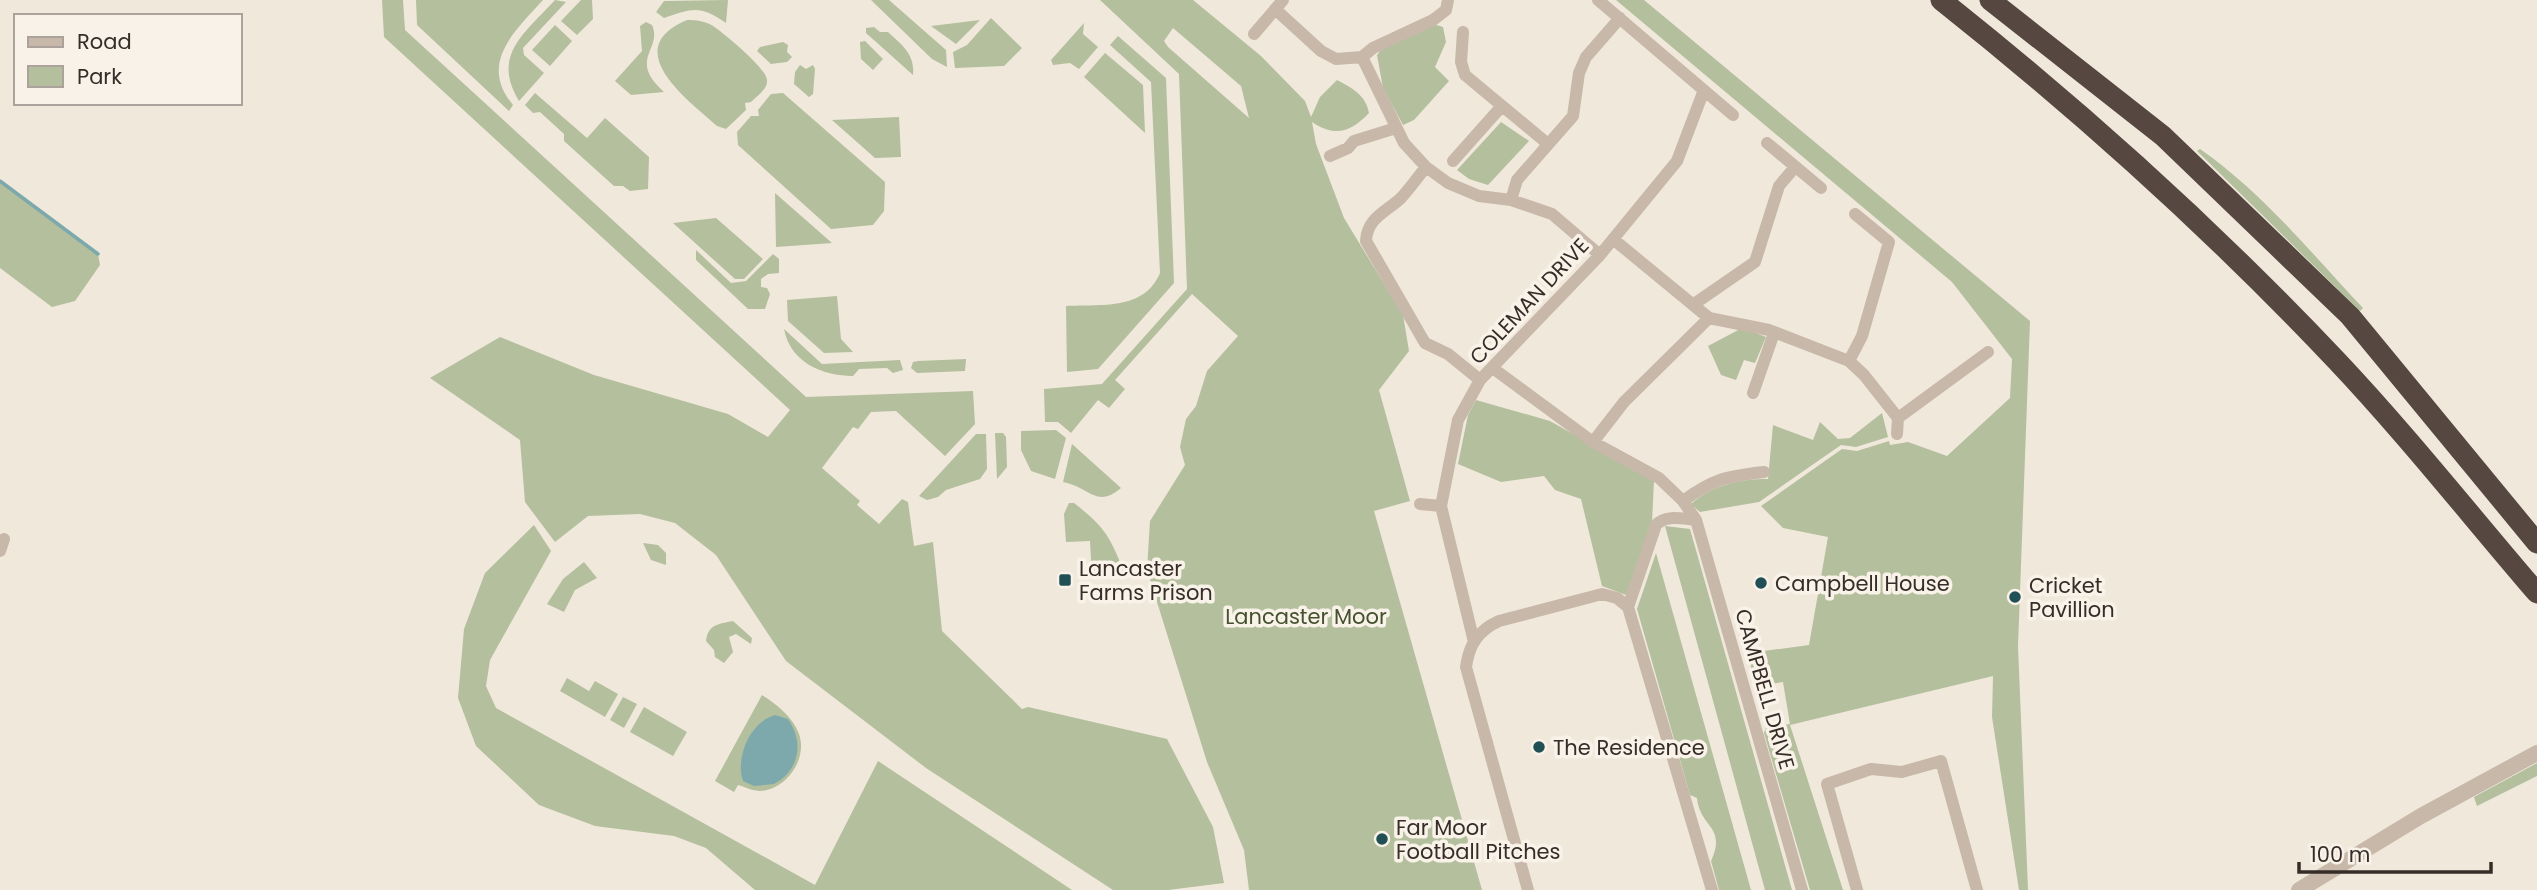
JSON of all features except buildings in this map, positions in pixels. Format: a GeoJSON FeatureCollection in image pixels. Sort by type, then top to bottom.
{"type":"FeatureCollection","features":[{"type":"Feature","properties":{"kind":"highway"},"geometry":{"type":"LineString","coordinates":[[1941,0],[2027,68],[2189,213],[2337,361],[2537,593]]}},
{"type":"Feature","properties":{"kind":"highway"},"geometry":{"type":"LineString","coordinates":[[1990,0],[2163,136],[2350,316],[2537,543]]}},
{"type":"Feature","properties":{"kind":"street"},"geometry":{"type":"LineString","coordinates":[[1254,34],[1279,5],[1321,51],[1336,60],[1362,57],[1373,48],[1433,20],[1446,10],[1448,0]]}},
{"type":"Feature","properties":{"kind":"street"},"geometry":{"type":"LineString","coordinates":[[1598,0],[1733,115]]}},
{"type":"Feature","properties":{"kind":"street"},"geometry":{"type":"LineString","coordinates":[[1511,200],[1517,180],[1573,116],[1579,73],[1586,57],[1620,18]]}},
{"type":"Feature","properties":{"kind":"street"},"geometry":{"type":"LineString","coordinates":[[1463,33],[1462,70],[1501,107],[1548,144]]}},
{"type":"Feature","properties":{"kind":"street"},"geometry":{"type":"LineString","coordinates":[[1362,57],[1404,143],[1426,167],[1448,183],[1479,196],[1511,200],[1552,214],[1600,255]]}},
{"type":"Feature","properties":{"kind":"street","name":"COLEMAN DRIVE"},"geometry":{"type":"LineString","coordinates":[[1474,642],[1441,506],[1458,420],[1480,380],[1494,369],[1600,255],[1677,161],[1704,90]]}},
{"type":"Feature","properties":{"kind":"street"},"geometry":{"type":"LineString","coordinates":[[1453,161],[1501,107]]}},
{"type":"Feature","properties":{"kind":"street"},"geometry":{"type":"LineString","coordinates":[[1330,156],[1348,148],[1354,141],[1396,128]]}},
{"type":"Feature","properties":{"kind":"street"},"geometry":{"type":"LineString","coordinates":[[1766,143],[1821,188]]}},
{"type":"Feature","properties":{"kind":"street"},"geometry":{"type":"LineString","coordinates":[[1426,167],[1397,201],[1373,220],[1366,230],[1366,241],[1424,343],[1448,354],[1480,380]]}},
{"type":"Feature","properties":{"kind":"street"},"geometry":{"type":"LineString","coordinates":[[1694,304],[1755,262],[1779,186],[1795,167]]}},
{"type":"Feature","properties":{"kind":"street"},"geometry":{"type":"LineString","coordinates":[[1849,362],[1862,336],[1889,242],[1854,214]]}},
{"type":"Feature","properties":{"kind":"street"},"geometry":{"type":"LineString","coordinates":[[1613,239],[1709,318],[1729,320],[1774,333],[1849,362],[1898,418],[1897,434]]}},
{"type":"Feature","properties":{"kind":"street"},"geometry":{"type":"LineString","coordinates":[[1593,442],[1624,402],[1709,318]]}},
{"type":"Feature","properties":{"kind":"street"},"geometry":{"type":"LineString","coordinates":[[1678,347],[1729,320]]}},
{"type":"Feature","properties":{"kind":"street"},"geometry":{"type":"LineString","coordinates":[[1754,393],[1774,333]]}},
{"type":"Feature","properties":{"kind":"street"},"geometry":{"type":"LineString","coordinates":[[1898,418],[1988,352]]}},
{"type":"Feature","properties":{"kind":"street","name":"CAMPBELL DRIVE"},"geometry":{"type":"LineString","coordinates":[[1494,369],[1593,442],[1659,478],[1684,501],[1696,520],[1802,890]]}},
{"type":"Feature","properties":{"kind":"street"},"geometry":{"type":"LineString","coordinates":[[1684,501],[1708,484],[1727,476],[1764,472]]}},
{"type":"Feature","properties":{"kind":"street"},"geometry":{"type":"LineString","coordinates":[[1420,504],[1441,506]]}},
{"type":"Feature","properties":{"kind":"street"},"geometry":{"type":"LineString","coordinates":[[1628,607],[1656,525],[1661,519],[1669,517],[1696,520]]}},
{"type":"Feature","properties":{"kind":"street"},"geometry":{"type":"LineString","coordinates":[[1528,890],[1466,667],[1474,642],[1483,628],[1499,621],[1602,594],[1617,597],[1628,607],[1712,890]]}},
{"type":"Feature","properties":{"kind":"street"},"geometry":{"type":"LineString","coordinates":[[2299,890],[2421,816],[2537,753]]}},
{"type":"Feature","properties":{"kind":"street"},"geometry":{"type":"LineString","coordinates":[[1857,890],[1827,784],[1871,769],[1902,772],[1941,761],[1976,890]]}},
{"type":"Feature","properties":{"kind":"green space"},"geometry":{"type":"Polygon","coordinates":[[[382,0],[403,0],[405,30],[806,397],[973,391],[975,424],[945,456],[896,411],[871,412],[858,429],[853,427],[822,468],[860,501],[857,505],[879,524],[902,499],[908,502],[914,546],[933,542],[942,631],[1022,709],[1028,707],[1167,739],[1213,827],[1224,883],[1168,890],[1113,890],[926,768],[786,661],[716,555],[675,523],[640,514],[588,516],[555,542],[525,502],[520,440],[430,378],[500,337],[594,375],[728,414],[768,437],[790,410],[384,37],[382,0]]]}},
{"type":"Feature","properties":{"kind":"green space"},"geometry":{"type":"Polygon","coordinates":[[[416,0],[543,0],[512,36],[500,61],[499,75],[503,90],[513,105],[509,111],[417,25],[416,0]]]}},
{"type":"Feature","properties":{"kind":"green space"},"geometry":{"type":"Polygon","coordinates":[[[555,0],[566,2],[523,48],[524,55],[544,73],[519,101],[511,85],[510,58],[523,34],[555,0]]]}},
{"type":"Feature","properties":{"kind":"green space"},"geometry":{"type":"Polygon","coordinates":[[[581,0],[592,0],[593,19],[577,35],[561,21],[581,0]]]}},
{"type":"Feature","properties":{"kind":"green space"},"geometry":{"type":"Polygon","coordinates":[[[728,0],[726,23],[703,11],[690,10],[664,18],[656,12],[664,1],[728,0]]]}},
{"type":"Feature","properties":{"kind":"green space"},"geometry":{"type":"Polygon","coordinates":[[[871,0],[889,0],[946,50],[947,67],[932,59],[871,0]]]}},
{"type":"Feature","properties":{"kind":"green space","name":"Lancaster Moor"},"geometry":{"type":"Polygon","coordinates":[[[1100,0],[1193,0],[1261,56],[1305,101],[1311,117],[1320,97],[1337,80],[1358,93],[1365,101],[1369,113],[1348,129],[1328,130],[1312,122],[1316,144],[1344,218],[1403,315],[1409,351],[1379,390],[1410,501],[1374,511],[1482,890],[1249,890],[1244,850],[1207,762],[1147,570],[1150,521],[1185,465],[1180,447],[1186,419],[1196,406],[1207,371],[1238,336],[1192,294],[1115,380],[1125,389],[1109,408],[1098,400],[1071,433],[1058,422],[1045,422],[1044,389],[1102,384],[1187,289],[1179,74],[1100,0]],[[1173,28],[1164,41],[1168,47],[1249,118],[1241,86],[1173,28]]]}},
{"type":"Feature","properties":{"kind":"green space"},"geometry":{"type":"Polygon","coordinates":[[[1616,0],[1644,0],[2030,321],[2018,646],[2028,890],[2019,890],[1992,717],[1993,676],[1790,725],[1843,890],[1810,890],[1764,733],[1766,728],[1790,724],[1783,682],[1754,687],[1749,653],[1809,645],[1828,537],[1783,528],[1761,506],[1842,449],[1857,451],[1889,441],[1890,445],[1908,442],[1947,456],[2010,398],[2012,359],[1952,282],[1616,0]]]}},
{"type":"Feature","properties":{"kind":"green space"},"geometry":{"type":"Polygon","coordinates":[[[991,18],[1022,48],[1004,66],[955,68],[953,52],[967,45],[991,18]]]}},
{"type":"Feature","properties":{"kind":"green space"},"geometry":{"type":"Polygon","coordinates":[[[687,20],[704,22],[719,30],[753,60],[767,80],[762,92],[751,102],[745,103],[746,110],[726,129],[717,126],[690,103],[665,74],[659,59],[658,45],[667,32],[687,20]]]}},
{"type":"Feature","properties":{"kind":"green space"},"geometry":{"type":"Polygon","coordinates":[[[980,20],[956,44],[931,26],[980,20]]]}},
{"type":"Feature","properties":{"kind":"green space"},"geometry":{"type":"Polygon","coordinates":[[[646,22],[652,25],[654,34],[648,56],[648,71],[664,92],[631,95],[615,81],[642,51],[640,26],[646,22]]]}},
{"type":"Feature","properties":{"kind":"green space"},"geometry":{"type":"Polygon","coordinates":[[[1426,22],[1443,27],[1446,42],[1435,67],[1449,81],[1414,120],[1403,125],[1383,88],[1377,55],[1388,41],[1426,22]]]}},
{"type":"Feature","properties":{"kind":"green space"},"geometry":{"type":"Polygon","coordinates":[[[1084,23],[1083,34],[1098,47],[1079,69],[1070,63],[1053,65],[1051,60],[1084,23]]]}},
{"type":"Feature","properties":{"kind":"green space"},"geometry":{"type":"Polygon","coordinates":[[[555,25],[572,41],[550,66],[532,50],[555,25]]]}},
{"type":"Feature","properties":{"kind":"green space"},"geometry":{"type":"Polygon","coordinates":[[[874,27],[880,32],[888,32],[906,50],[912,61],[913,75],[866,33],[866,28],[874,27]]]}},
{"type":"Feature","properties":{"kind":"green space"},"geometry":{"type":"Polygon","coordinates":[[[1118,36],[1166,78],[1174,283],[1098,369],[1067,372],[1066,306],[1107,305],[1132,300],[1153,285],[1160,273],[1151,82],[1110,45],[1118,36]]]}},
{"type":"Feature","properties":{"kind":"green space"},"geometry":{"type":"Polygon","coordinates":[[[865,41],[883,59],[873,70],[861,59],[860,42],[865,41]]]}},
{"type":"Feature","properties":{"kind":"green space"},"geometry":{"type":"Polygon","coordinates":[[[783,42],[788,45],[787,52],[792,57],[787,62],[771,64],[757,51],[760,47],[783,42]]]}},
{"type":"Feature","properties":{"kind":"green space"},"geometry":{"type":"Polygon","coordinates":[[[1105,53],[1143,85],[1145,133],[1084,77],[1105,53]]]}},
{"type":"Feature","properties":{"kind":"green space"},"geometry":{"type":"Polygon","coordinates":[[[800,65],[806,69],[813,65],[815,69],[813,94],[809,97],[794,84],[795,72],[800,65]]]}},
{"type":"Feature","properties":{"kind":"green space"},"geometry":{"type":"Polygon","coordinates":[[[535,93],[587,138],[605,118],[649,157],[648,189],[630,191],[623,186],[614,186],[564,141],[564,134],[540,112],[533,113],[525,105],[535,93]]]}},
{"type":"Feature","properties":{"kind":"green space"},"geometry":{"type":"Polygon","coordinates":[[[783,93],[885,182],[884,211],[873,225],[831,229],[738,145],[737,132],[751,116],[759,116],[758,110],[771,94],[783,93]]]}},
{"type":"Feature","properties":{"kind":"green space"},"geometry":{"type":"Polygon","coordinates":[[[899,117],[901,157],[875,158],[832,120],[899,117]]]}},
{"type":"Feature","properties":{"kind":"green space"},"geometry":{"type":"Polygon","coordinates":[[[1501,122],[1529,141],[1488,185],[1469,179],[1457,170],[1501,122]]]}},
{"type":"Feature","properties":{"kind":"green space"},"geometry":{"type":"Polygon","coordinates":[[[2200,149],[2265,204],[2363,308],[2360,311],[2197,151],[2200,149]]]}},
{"type":"Feature","properties":{"kind":"green space"},"geometry":{"type":"Polygon","coordinates":[[[0,181],[98,254],[100,265],[75,301],[52,307],[0,268],[0,181]]]}},
{"type":"Feature","properties":{"kind":"green space"},"geometry":{"type":"Polygon","coordinates":[[[775,193],[832,243],[776,247],[775,193]]]}},
{"type":"Feature","properties":{"kind":"green space"},"geometry":{"type":"Polygon","coordinates":[[[716,218],[763,259],[744,279],[735,279],[673,223],[716,218]]]}},
{"type":"Feature","properties":{"kind":"green space"},"geometry":{"type":"Polygon","coordinates":[[[696,250],[731,283],[746,281],[773,254],[779,259],[779,273],[768,274],[761,279],[761,287],[767,288],[770,294],[765,309],[748,309],[696,260],[696,250]]]}},
{"type":"Feature","properties":{"kind":"green space"},"geometry":{"type":"Polygon","coordinates":[[[837,296],[841,339],[853,352],[824,353],[788,321],[787,300],[837,296]]]}},
{"type":"Feature","properties":{"kind":"green space"},"geometry":{"type":"Polygon","coordinates":[[[1742,328],[1766,337],[1755,363],[1744,360],[1736,380],[1721,375],[1708,346],[1742,328]]]}},
{"type":"Feature","properties":{"kind":"green space"},"geometry":{"type":"Polygon","coordinates":[[[784,329],[822,364],[900,360],[903,370],[893,373],[887,368],[859,369],[853,376],[819,370],[809,365],[793,350],[784,329]]]}},
{"type":"Feature","properties":{"kind":"green space"},"geometry":{"type":"Polygon","coordinates":[[[966,359],[965,371],[917,373],[911,368],[913,362],[918,361],[966,359]]]}},
{"type":"Feature","properties":{"kind":"green space"},"geometry":{"type":"Polygon","coordinates":[[[1476,400],[1550,421],[1654,480],[1652,523],[1626,595],[1602,586],[1581,499],[1555,490],[1544,476],[1501,482],[1458,464],[1468,415],[1476,400]]]}},
{"type":"Feature","properties":{"kind":"green space"},"geometry":{"type":"Polygon","coordinates":[[[1882,413],[1888,437],[1856,447],[1841,445],[1759,502],[1700,512],[1691,504],[1699,497],[1726,484],[1768,479],[1773,425],[1813,440],[1820,422],[1838,439],[1850,438],[1882,413]]]}},
{"type":"Feature","properties":{"kind":"green space"},"geometry":{"type":"Polygon","coordinates":[[[1056,430],[1066,438],[1055,479],[1031,471],[1021,450],[1021,431],[1056,430]]]}},
{"type":"Feature","properties":{"kind":"green space"},"geometry":{"type":"Polygon","coordinates":[[[995,433],[1003,433],[1006,437],[1007,467],[997,479],[995,433]]]}},
{"type":"Feature","properties":{"kind":"green space"},"geometry":{"type":"Polygon","coordinates":[[[976,434],[986,434],[987,469],[980,479],[946,490],[938,497],[927,500],[919,496],[976,434]]]}},
{"type":"Feature","properties":{"kind":"green space"},"geometry":{"type":"Polygon","coordinates":[[[1072,444],[1121,488],[1105,497],[1099,497],[1063,482],[1072,444]]]}},
{"type":"Feature","properties":{"kind":"green space"},"geometry":{"type":"Polygon","coordinates":[[[1069,503],[1074,503],[1100,527],[1111,542],[1125,574],[1092,577],[1090,541],[1066,542],[1064,514],[1069,503]]]}},
{"type":"Feature","properties":{"kind":"green space"},"geometry":{"type":"Polygon","coordinates":[[[534,525],[551,551],[490,660],[486,686],[496,708],[815,885],[878,761],[1072,890],[755,890],[706,848],[674,836],[595,826],[539,805],[476,746],[458,698],[464,629],[485,573],[534,525]]]}},
{"type":"Feature","properties":{"kind":"green space"},"geometry":{"type":"Polygon","coordinates":[[[1665,526],[1690,529],[1792,890],[1765,890],[1665,526]]]}},
{"type":"Feature","properties":{"kind":"green space"},"geometry":{"type":"Polygon","coordinates":[[[643,543],[658,545],[666,553],[666,565],[651,560],[643,543]]]}},
{"type":"Feature","properties":{"kind":"green space"},"geometry":{"type":"Polygon","coordinates":[[[1656,553],[1751,890],[1719,890],[1711,861],[1716,841],[1714,834],[1699,808],[1697,798],[1690,795],[1637,609],[1656,553]]]}},
{"type":"Feature","properties":{"kind":"green space"},"geometry":{"type":"Polygon","coordinates":[[[584,562],[597,578],[575,590],[564,612],[547,604],[563,579],[584,562]]]}},
{"type":"Feature","properties":{"kind":"green space"},"geometry":{"type":"Polygon","coordinates":[[[733,621],[752,638],[751,644],[736,634],[729,637],[733,652],[724,663],[715,657],[714,650],[706,641],[707,635],[715,626],[733,621]]]}},
{"type":"Feature","properties":{"kind":"green space"},"geometry":{"type":"Polygon","coordinates":[[[567,678],[589,691],[595,681],[618,694],[605,717],[560,691],[567,678]]]}},
{"type":"Feature","properties":{"kind":"green space"},"geometry":{"type":"Polygon","coordinates":[[[762,695],[793,722],[799,734],[800,753],[793,772],[778,785],[760,791],[738,785],[734,792],[715,781],[762,695]]]}},
{"type":"Feature","properties":{"kind":"green space"},"geometry":{"type":"Polygon","coordinates":[[[623,697],[637,704],[624,728],[610,720],[623,697]]]}},
{"type":"Feature","properties":{"kind":"green space"},"geometry":{"type":"Polygon","coordinates":[[[644,707],[687,732],[673,756],[630,732],[644,707]]]}},
{"type":"Feature","properties":{"kind":"green space"},"geometry":{"type":"Polygon","coordinates":[[[2537,763],[2537,776],[2477,806],[2474,797],[2537,763]]]}},
{"type":"Feature","properties":{"kind":"water"},"geometry":{"type":"Polygon","coordinates":[[[775,715],[788,719],[793,728],[797,755],[783,778],[774,784],[754,786],[743,781],[743,751],[758,725],[775,715]]]}},
{"type":"Feature","properties":{"kind":"waterway"},"geometry":{"type":"LineString","coordinates":[[0,181],[98,254]]}},
{"type":"Feature","properties":{"kind":"place","name":"Lancaster Farms Prison"},"geometry":{"type":"Point","coordinates":[1065,580]}},
{"type":"Feature","properties":{"kind":"place","name":"Campbell House"},"geometry":{"type":"Point","coordinates":[1761,583]}},
{"type":"Feature","properties":{"kind":"place","name":"Cricket Pavillion"},"geometry":{"type":"Point","coordinates":[2015,597]}},
{"type":"Feature","properties":{"kind":"place","name":"The Residence"},"geometry":{"type":"Point","coordinates":[1539,747]}},
{"type":"Feature","properties":{"kind":"place","name":"Far Moor Football Pitches"},"geometry":{"type":"Point","coordinates":[1382,839]}}]}
